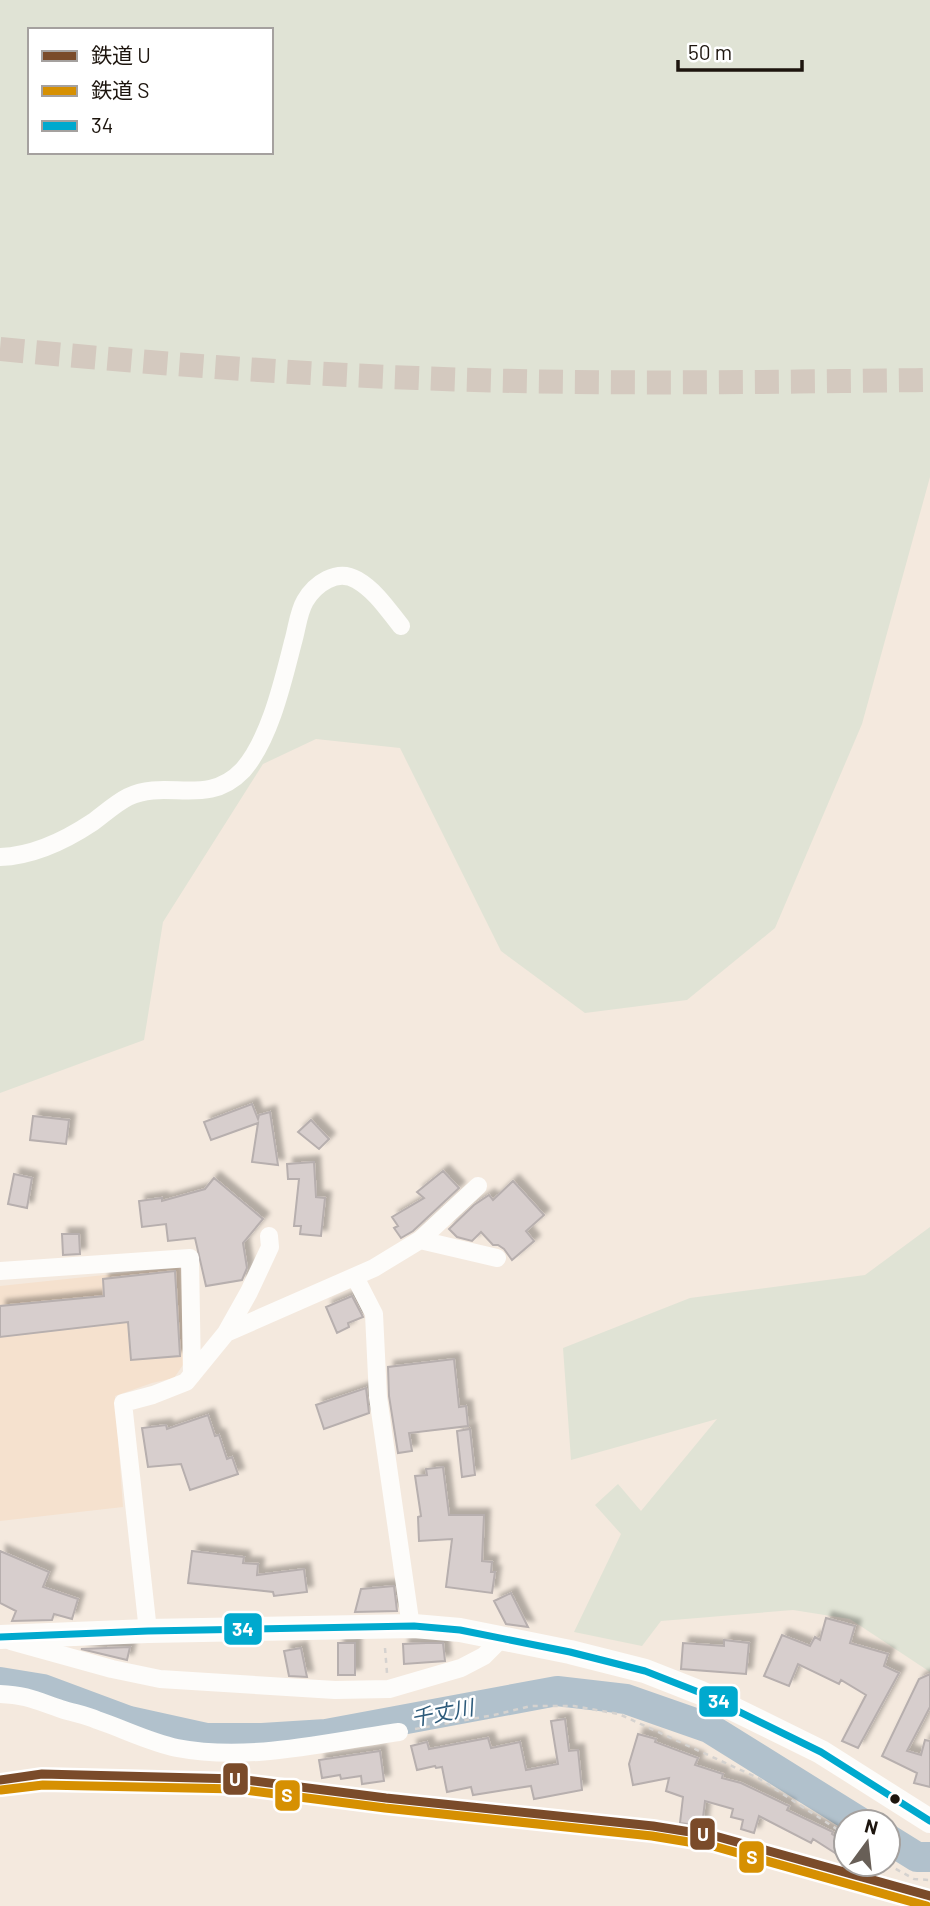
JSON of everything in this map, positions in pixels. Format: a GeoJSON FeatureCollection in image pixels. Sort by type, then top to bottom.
{"type":"FeatureCollection","features":[{"type":"Feature","properties":{"kind":"highway"},"geometry":{"type":"LineString","coordinates":[[0,1638],[148,1631],[411,1627],[460,1630],[570,1652],[645,1671],[701,1693],[821,1752],[930,1821]]}},
{"type":"Feature","properties":{"kind":"street"},"geometry":{"type":"LineString","coordinates":[[0,856],[14,856],[49,847],[88,825],[128,797],[151,791],[194,792],[214,789],[228,783],[244,768],[263,737],[283,681],[304,603],[316,585],[327,579],[356,579],[375,594],[401,626]]}},
{"type":"Feature","properties":{"kind":"street"},"geometry":{"type":"LineString","coordinates":[[226,1333],[355,1277],[421,1240],[478,1186]]}},
{"type":"Feature","properties":{"kind":"street"},"geometry":{"type":"LineString","coordinates":[[148,1631],[123,1403],[186,1382],[226,1333],[270,1247],[269,1236]]}},
{"type":"Feature","properties":{"kind":"street"},"geometry":{"type":"LineString","coordinates":[[421,1240],[497,1258]]}},
{"type":"Feature","properties":{"kind":"street"},"geometry":{"type":"LineString","coordinates":[[0,1271],[190,1258],[192,1375]]}},
{"type":"Feature","properties":{"kind":"street"},"geometry":{"type":"LineString","coordinates":[[355,1277],[374,1314],[378,1397],[411,1627]]}},
{"type":"Feature","properties":{"kind":"street"},"geometry":{"type":"LineString","coordinates":[[0,1638],[112,1669],[160,1679],[335,1690],[389,1689],[461,1668],[484,1656],[500,1639]]}},
{"type":"Feature","properties":{"kind":"street"},"geometry":{"type":"LineString","coordinates":[[0,1694],[22,1694],[176,1748],[202,1752],[256,1752],[399,1732]]}},
{"type":"Feature","properties":{"kind":"path"},"geometry":{"type":"LineString","coordinates":[[383,1628],[389,1689]]}},
{"type":"Feature","properties":{"kind":"path"},"geometry":{"type":"LineString","coordinates":[[399,1732],[531,1706],[574,1706],[619,1714],[758,1778],[832,1826]]}},
{"type":"Feature","properties":{"kind":"path"},"geometry":{"type":"LineString","coordinates":[[902,1873],[914,1880],[930,1880]]}},
{"type":"Feature","properties":{"kind":"shaded area"},"geometry":{"type":"Polygon","coordinates":[[[0,0],[930,0],[930,477],[862,724],[775,928],[687,1000],[585,1013],[501,951],[400,748],[316,739],[263,764],[163,922],[144,1040],[0,1093],[0,0]]]}},
{"type":"Feature","properties":{"kind":"shaded area"},"geometry":{"type":"Polygon","coordinates":[[[930,1227],[930,1672],[850,1619],[793,1610],[661,1621],[642,1646],[574,1632],[621,1534],[595,1505],[618,1484],[641,1511],[717,1419],[571,1460],[563,1348],[690,1298],[865,1275],[930,1227]]]}},
{"type":"Feature","properties":{"kind":"shaded area"},"geometry":{"type":"Polygon","coordinates":[[[181,1267],[185,1362],[174,1378],[115,1396],[123,1507],[0,1521],[0,1286],[181,1267]]]}},
{"type":"Feature","properties":{"kind":"building"},"geometry":{"type":"Polygon","coordinates":[[[252,1104],[258,1119],[259,1115],[270,1112],[278,1165],[252,1162],[258,1123],[211,1140],[204,1122],[252,1104]]]}},
{"type":"Feature","properties":{"kind":"building"},"geometry":{"type":"Polygon","coordinates":[[[33,1116],[69,1120],[66,1144],[30,1140],[33,1116]]]}},
{"type":"Feature","properties":{"kind":"building"},"geometry":{"type":"Polygon","coordinates":[[[311,1120],[329,1139],[319,1149],[298,1132],[311,1120]]]}},
{"type":"Feature","properties":{"kind":"building"},"geometry":{"type":"Polygon","coordinates":[[[314,1162],[316,1197],[325,1198],[321,1236],[300,1234],[301,1226],[294,1226],[299,1179],[288,1179],[287,1164],[314,1162]]]}},
{"type":"Feature","properties":{"kind":"building"},"geometry":{"type":"Polygon","coordinates":[[[443,1171],[459,1188],[413,1231],[401,1238],[394,1228],[398,1226],[392,1217],[424,1198],[417,1192],[443,1171]]]}},
{"type":"Feature","properties":{"kind":"building"},"geometry":{"type":"Polygon","coordinates":[[[14,1174],[32,1178],[27,1208],[8,1204],[14,1174]]]}},
{"type":"Feature","properties":{"kind":"building"},"geometry":{"type":"Polygon","coordinates":[[[214,1178],[263,1219],[243,1243],[247,1268],[242,1280],[206,1286],[195,1238],[168,1241],[166,1224],[142,1227],[139,1201],[162,1198],[162,1201],[205,1189],[214,1178]]]}},
{"type":"Feature","properties":{"kind":"building"},"geometry":{"type":"Polygon","coordinates":[[[513,1181],[544,1215],[526,1231],[534,1241],[512,1260],[504,1249],[493,1245],[481,1232],[472,1241],[457,1237],[449,1229],[474,1205],[489,1195],[493,1200],[513,1181]]]}},
{"type":"Feature","properties":{"kind":"building"},"geometry":{"type":"Polygon","coordinates":[[[62,1234],[79,1234],[80,1254],[63,1255],[62,1234]]]}},
{"type":"Feature","properties":{"kind":"building"},"geometry":{"type":"Polygon","coordinates":[[[175,1271],[180,1356],[131,1360],[128,1322],[0,1337],[0,1306],[104,1296],[103,1279],[175,1271]]]}},
{"type":"Feature","properties":{"kind":"building"},"geometry":{"type":"Polygon","coordinates":[[[352,1296],[363,1317],[348,1323],[349,1327],[337,1333],[326,1307],[352,1296]]]}},
{"type":"Feature","properties":{"kind":"building"},"geometry":{"type":"Polygon","coordinates":[[[454,1359],[459,1407],[466,1406],[468,1426],[409,1433],[412,1451],[398,1453],[389,1396],[388,1367],[454,1359]]]}},
{"type":"Feature","properties":{"kind":"building"},"geometry":{"type":"Polygon","coordinates":[[[366,1388],[369,1413],[324,1429],[316,1405],[366,1388]]]}},
{"type":"Feature","properties":{"kind":"building"},"geometry":{"type":"Polygon","coordinates":[[[208,1415],[215,1436],[219,1435],[227,1459],[232,1457],[238,1474],[190,1490],[181,1464],[148,1467],[142,1428],[166,1425],[167,1429],[208,1415]]]}},
{"type":"Feature","properties":{"kind":"building"},"geometry":{"type":"Polygon","coordinates":[[[470,1429],[475,1475],[462,1477],[457,1431],[470,1429]]]}},
{"type":"Feature","properties":{"kind":"building"},"geometry":{"type":"Polygon","coordinates":[[[443,1467],[449,1515],[484,1515],[482,1561],[492,1562],[491,1572],[495,1572],[492,1593],[446,1587],[452,1539],[419,1541],[418,1517],[421,1516],[415,1476],[427,1475],[426,1469],[443,1467]]]}},
{"type":"Feature","properties":{"kind":"building"},"geometry":{"type":"Polygon","coordinates":[[[0,1551],[49,1572],[43,1587],[78,1599],[72,1619],[54,1614],[52,1620],[12,1621],[16,1611],[0,1603],[0,1551]]]}},
{"type":"Feature","properties":{"kind":"building"},"geometry":{"type":"Polygon","coordinates":[[[192,1551],[244,1557],[243,1563],[258,1564],[257,1575],[304,1569],[307,1592],[274,1596],[273,1592],[188,1583],[192,1551]]]}},
{"type":"Feature","properties":{"kind":"building"},"geometry":{"type":"Polygon","coordinates":[[[394,1586],[397,1611],[355,1612],[361,1589],[394,1586]]]}},
{"type":"Feature","properties":{"kind":"building"},"geometry":{"type":"Polygon","coordinates":[[[511,1593],[528,1627],[506,1624],[494,1601],[511,1593]]]}},
{"type":"Feature","properties":{"kind":"building"},"geometry":{"type":"Polygon","coordinates":[[[826,1618],[855,1626],[850,1643],[888,1654],[884,1666],[899,1673],[858,1748],[842,1741],[866,1695],[841,1680],[839,1684],[798,1664],[789,1686],[764,1676],[782,1635],[810,1646],[815,1637],[820,1640],[826,1618]]]}},
{"type":"Feature","properties":{"kind":"building"},"geometry":{"type":"Polygon","coordinates":[[[724,1640],[749,1643],[746,1674],[681,1669],[683,1643],[724,1646],[724,1640]]]}},
{"type":"Feature","properties":{"kind":"building"},"geometry":{"type":"Polygon","coordinates":[[[338,1643],[355,1643],[355,1675],[338,1675],[338,1643]]]}},
{"type":"Feature","properties":{"kind":"building"},"geometry":{"type":"Polygon","coordinates":[[[443,1643],[445,1661],[404,1664],[403,1644],[443,1643]]]}},
{"type":"Feature","properties":{"kind":"building"},"geometry":{"type":"Polygon","coordinates":[[[130,1647],[127,1660],[81,1649],[130,1647]]]}},
{"type":"Feature","properties":{"kind":"building"},"geometry":{"type":"Polygon","coordinates":[[[301,1648],[307,1677],[289,1676],[284,1651],[301,1648]]]}},
{"type":"Feature","properties":{"kind":"building"},"geometry":{"type":"Polygon","coordinates":[[[930,1674],[930,1707],[907,1751],[921,1755],[925,1740],[930,1741],[930,1787],[914,1783],[917,1773],[882,1756],[919,1679],[930,1674]]]}},
{"type":"Feature","properties":{"kind":"building"},"geometry":{"type":"Polygon","coordinates":[[[565,1719],[569,1751],[578,1750],[582,1790],[534,1799],[531,1786],[473,1795],[471,1787],[447,1792],[442,1767],[417,1770],[411,1746],[427,1742],[429,1749],[488,1738],[491,1748],[520,1742],[526,1770],[558,1764],[551,1721],[565,1719]]]}},
{"type":"Feature","properties":{"kind":"building"},"geometry":{"type":"Polygon","coordinates":[[[638,1734],[656,1739],[655,1742],[698,1758],[695,1765],[723,1774],[722,1778],[741,1783],[789,1806],[787,1810],[832,1832],[832,1851],[813,1839],[811,1843],[759,1816],[754,1833],[741,1829],[743,1820],[731,1817],[733,1809],[705,1801],[702,1826],[680,1823],[683,1797],[666,1791],[669,1778],[633,1785],[629,1764],[638,1734]]]}},
{"type":"Feature","properties":{"kind":"building"},"geometry":{"type":"Polygon","coordinates":[[[380,1751],[384,1781],[362,1784],[361,1776],[322,1778],[319,1760],[380,1751]]]}},
{"type":"Feature","properties":{"kind":"waterway","name":"千丈川"},"geometry":{"type":"LineString","coordinates":[[0,1682],[43,1689],[129,1721],[206,1738],[326,1734],[557,1691],[626,1699],[709,1728],[838,1808]]}},
{"type":"Feature","properties":{"kind":"waterway","name":"千丈川"},"geometry":{"type":"LineString","coordinates":[[902,1848],[917,1857],[930,1857]]}},
{"type":"Feature","properties":{"kind":"tunnel"},"geometry":{"type":"LineString","coordinates":[[0,349],[260,370],[481,380],[930,380]]}},
{"type":"Feature","properties":{"kind":"rail line","name":"U"},"geometry":{"type":"LineString","coordinates":[[0,1780],[42,1774],[238,1779],[386,1798],[653,1826],[715,1836],[930,1896]]}},
{"type":"Feature","properties":{"kind":"rail line","name":"S"},"geometry":{"type":"LineString","coordinates":[[1,1790],[43,1785],[237,1789],[385,1808],[652,1836],[713,1846],[927,1906]]}},
{"type":"Feature","properties":{"kind":"transit line","name":"34"},"geometry":{"type":"LineString","coordinates":[[0,1637],[414,1626],[460,1630],[570,1652],[645,1671],[701,1693],[821,1752],[930,1821]]}}]}
